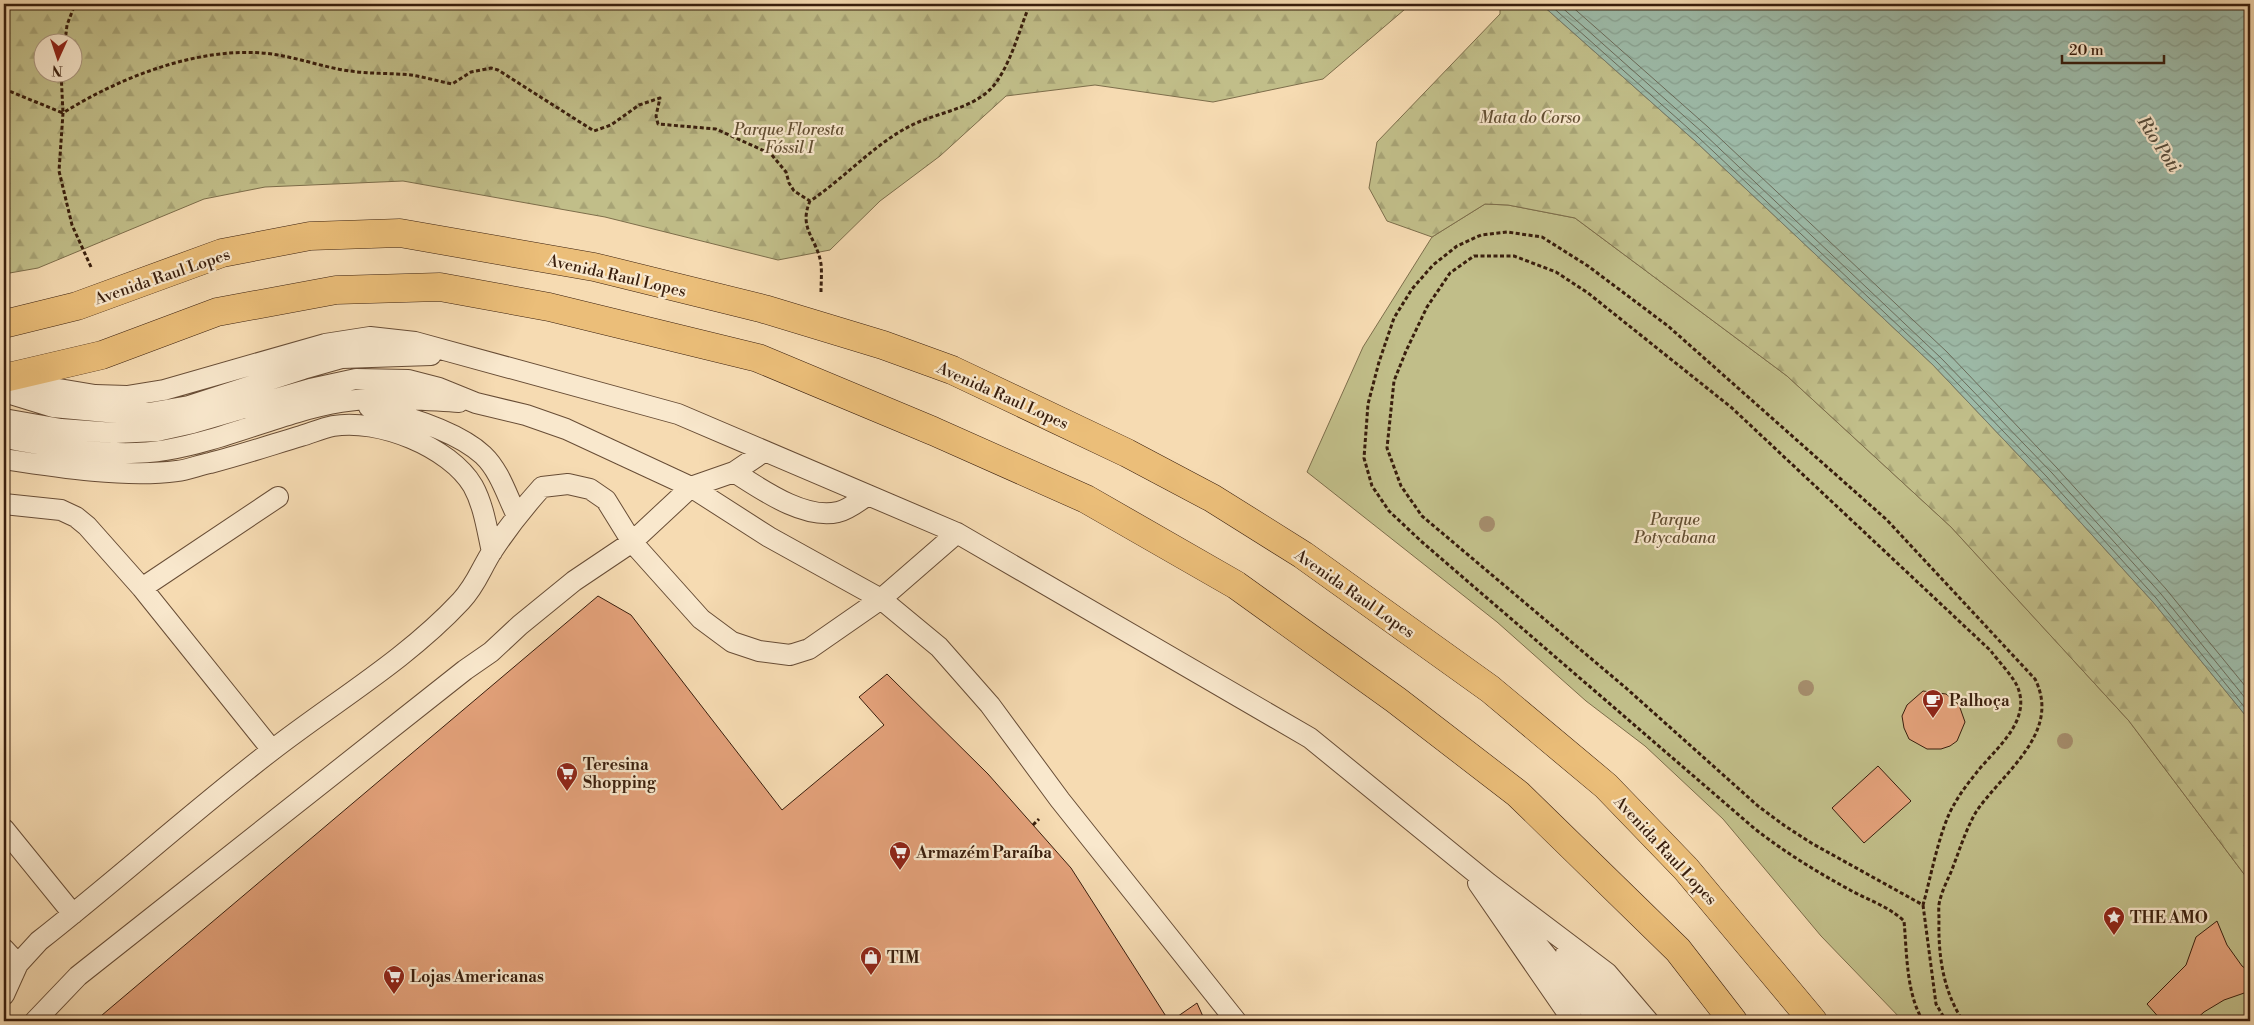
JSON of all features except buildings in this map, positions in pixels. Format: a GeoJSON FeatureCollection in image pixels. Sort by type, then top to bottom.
{"type":"FeatureCollection","features":[{"type":"Feature","properties":{"kind":"main road","name":"Avenida Raul Lopes"},"geometry":{"type":"LineString","coordinates":[[4,324],[77,306],[222,253],[310,236],[400,233],[594,267],[764,309],[883,345],[952,370],[1028,404],[1212,498],[1303,555],[1490,690],[1606,786],[1686,870],[1813,1021]]}},
{"type":"Feature","properties":{"kind":"main road"},"geometry":{"type":"LineString","coordinates":[[6,383],[102,355],[217,312],[336,290],[440,287],[549,307],[758,358],[933,430],[1086,499],[1236,585],[1396,700],[1518,794],[1678,950],[1733,1021]]}},
{"type":"Feature","properties":{"kind":"lane"},"geometry":{"type":"LineString","coordinates":[[6,383],[127,396],[172,388],[325,344],[370,338],[415,342],[678,414],[957,533],[1176,658],[1310,738],[1488,884],[1607,973],[1648,1021]]}},
{"type":"Feature","properties":{"kind":"lane"},"geometry":{"type":"LineString","coordinates":[[4,419],[61,429],[115,433],[157,431],[193,424],[310,389],[365,378],[408,380],[439,388],[476,403],[526,415],[566,429],[691,487],[770,536],[881,598],[940,647],[990,705],[1060,800],[1236,1021]]}},
{"type":"Feature","properties":{"kind":"lane"},"geometry":{"type":"LineString","coordinates":[[4,438],[52,447],[113,452],[164,450],[206,442],[278,417],[342,401],[400,399],[476,403]]}},
{"type":"Feature","properties":{"kind":"lane"},"geometry":{"type":"LineString","coordinates":[[342,401],[399,414],[466,444],[483,455],[496,471],[517,516]]}},
{"type":"Feature","properties":{"kind":"lane"},"geometry":{"type":"LineString","coordinates":[[4,459],[50,466],[145,473],[178,471],[334,426],[366,427],[398,432],[428,446],[455,464],[473,486],[482,510],[492,552]]}},
{"type":"Feature","properties":{"kind":"lane"},"geometry":{"type":"LineString","coordinates":[[35,1021],[78,976],[466,670],[492,652],[520,625],[574,581],[632,542],[691,487],[734,472],[765,451]]}},
{"type":"Feature","properties":{"kind":"lane"},"geometry":{"type":"LineString","coordinates":[[734,472],[772,496],[821,514],[839,512],[868,495]]}},
{"type":"Feature","properties":{"kind":"lane"},"geometry":{"type":"LineString","coordinates":[[4,995],[11,969],[39,941],[272,750],[339,703],[432,630],[478,580],[492,552],[517,516],[542,487],[568,484],[590,489],[606,500],[632,542],[701,619],[732,642],[759,651],[790,654],[808,649],[881,598],[957,533]]}},
{"type":"Feature","properties":{"kind":"lane"},"geometry":{"type":"LineString","coordinates":[[142,588],[278,497]]}},
{"type":"Feature","properties":{"kind":"lane"},"geometry":{"type":"LineString","coordinates":[[4,504],[61,510],[76,517],[87,526],[142,588],[272,750]]}},
{"type":"Feature","properties":{"kind":"lane"},"geometry":{"type":"LineString","coordinates":[[4,829],[73,914]]}},
{"type":"Feature","properties":{"kind":"lane"},"geometry":{"type":"LineString","coordinates":[[1467,866],[1573,1021]]}},
{"type":"Feature","properties":{"kind":"lane"},"geometry":{"type":"LineString","coordinates":[[1488,884],[1599,1021]]}},
{"type":"Feature","properties":{"kind":"lane"},"geometry":{"type":"LineString","coordinates":[[1543,927],[1624,1021]]}},
{"type":"Feature","properties":{"kind":"lane"},"geometry":{"type":"LineString","coordinates":[[4,949],[11,969]]}},
{"type":"Feature","properties":{"kind":"path"},"geometry":{"type":"LineString","coordinates":[[66,32],[75,4]]}},
{"type":"Feature","properties":{"kind":"path"},"geometry":{"type":"LineString","coordinates":[[814,324],[821,292],[821,265],[814,242],[808,233],[805,214],[810,201],[883,144],[919,122],[978,100],[995,84],[1007,63],[1030,4]]}},
{"type":"Feature","properties":{"kind":"path"},"geometry":{"type":"LineString","coordinates":[[63,112],[93,95],[149,72],[195,58],[233,52],[283,55],[352,72],[411,75],[452,84],[471,72],[491,68],[509,76],[594,131],[611,125],[639,105],[660,98],[656,116],[658,124],[716,129],[771,154],[786,172],[788,184],[794,191],[810,201]]}},
{"type":"Feature","properties":{"kind":"path"},"geometry":{"type":"LineString","coordinates":[[62,82],[63,112],[59,171],[72,225],[93,272]]}},
{"type":"Feature","properties":{"kind":"path"},"geometry":{"type":"LineString","coordinates":[[4,89],[63,112]]}},
{"type":"Feature","properties":{"kind":"path"},"geometry":{"type":"LineString","coordinates":[[1923,1021],[1917,1012],[1909,972],[1904,921],[1893,911],[1851,891],[1789,856],[1422,542],[1389,511],[1372,486],[1364,458],[1368,404],[1379,362],[1394,318],[1412,289],[1434,265],[1457,246],[1481,234],[1507,232],[1542,237],[1628,294],[1668,326],[1887,520],[2035,679],[2041,691],[2043,707],[2040,725],[2028,747],[1977,812],[1963,838],[1940,900],[1938,942],[1943,972],[1953,1007],[1963,1021]]}},
{"type":"Feature","properties":{"kind":"path"},"geometry":{"type":"LineString","coordinates":[[1923,905],[1813,844],[1778,821],[1626,688],[1422,516],[1401,486],[1387,448],[1394,388],[1406,351],[1427,307],[1450,273],[1474,256],[1514,256],[1556,272],[1588,294],[1732,408],[1991,651],[2018,687],[2020,706],[2016,722],[2003,743],[1977,772],[1954,805],[1942,838],[1923,905],[1936,1004],[1946,1021]]}},
{"type":"Feature","properties":{"kind":"green space","name":"Parque Floresta Fóssil I"},"geometry":{"type":"Polygon","coordinates":[[[4,4],[1411,4],[1323,79],[1213,102],[1095,85],[1006,96],[940,156],[880,201],[830,250],[778,260],[605,217],[403,181],[265,187],[204,199],[38,268],[4,274],[4,4]]]}},
{"type":"Feature","properties":{"kind":"green space","name":"Mata do Corso"},"geometry":{"type":"Polygon","coordinates":[[[1500,4],[1541,4],[1695,141],[1933,365],[2043,481],[2153,602],[2250,721],[2250,882],[2129,721],[1951,527],[1787,376],[1575,218],[1508,205],[1485,204],[1432,237],[1387,221],[1369,188],[1377,142],[1500,14],[1500,4]]]}},
{"type":"Feature","properties":{"kind":"green space","name":"Parque Potycabana"},"geometry":{"type":"Polygon","coordinates":[[[1485,204],[1508,205],[1575,218],[1787,376],[1951,527],[2129,721],[2250,882],[2250,1021],[1903,1021],[1821,936],[1723,819],[1645,746],[1586,701],[1497,622],[1307,472],[1363,347],[1432,237],[1485,204]]]}},
{"type":"Feature","properties":{"kind":"water","name":"Rio Poti"},"geometry":{"type":"Polygon","coordinates":[[[1541,4],[2250,4],[2250,721],[2153,602],[2043,481],[1933,365],[1695,141],[1541,4]]]}},
{"type":"Feature","properties":{"kind":"place","name":"Palhoça"},"geometry":{"type":"Point","coordinates":[1933,719]}},
{"type":"Feature","properties":{"kind":"place","name":"Teresina Shopping"},"geometry":{"type":"Point","coordinates":[567,792]}},
{"type":"Feature","properties":{"kind":"place","name":"Armazém Paraíba"},"geometry":{"type":"Point","coordinates":[900,871]}},
{"type":"Feature","properties":{"kind":"place","name":"THE AMO"},"geometry":{"type":"Point","coordinates":[2114,936]}},
{"type":"Feature","properties":{"kind":"place","name":"TIM"},"geometry":{"type":"Point","coordinates":[871,976]}},
{"type":"Feature","properties":{"kind":"place","name":"Lojas Americanas"},"geometry":{"type":"Point","coordinates":[394,995]}}]}
